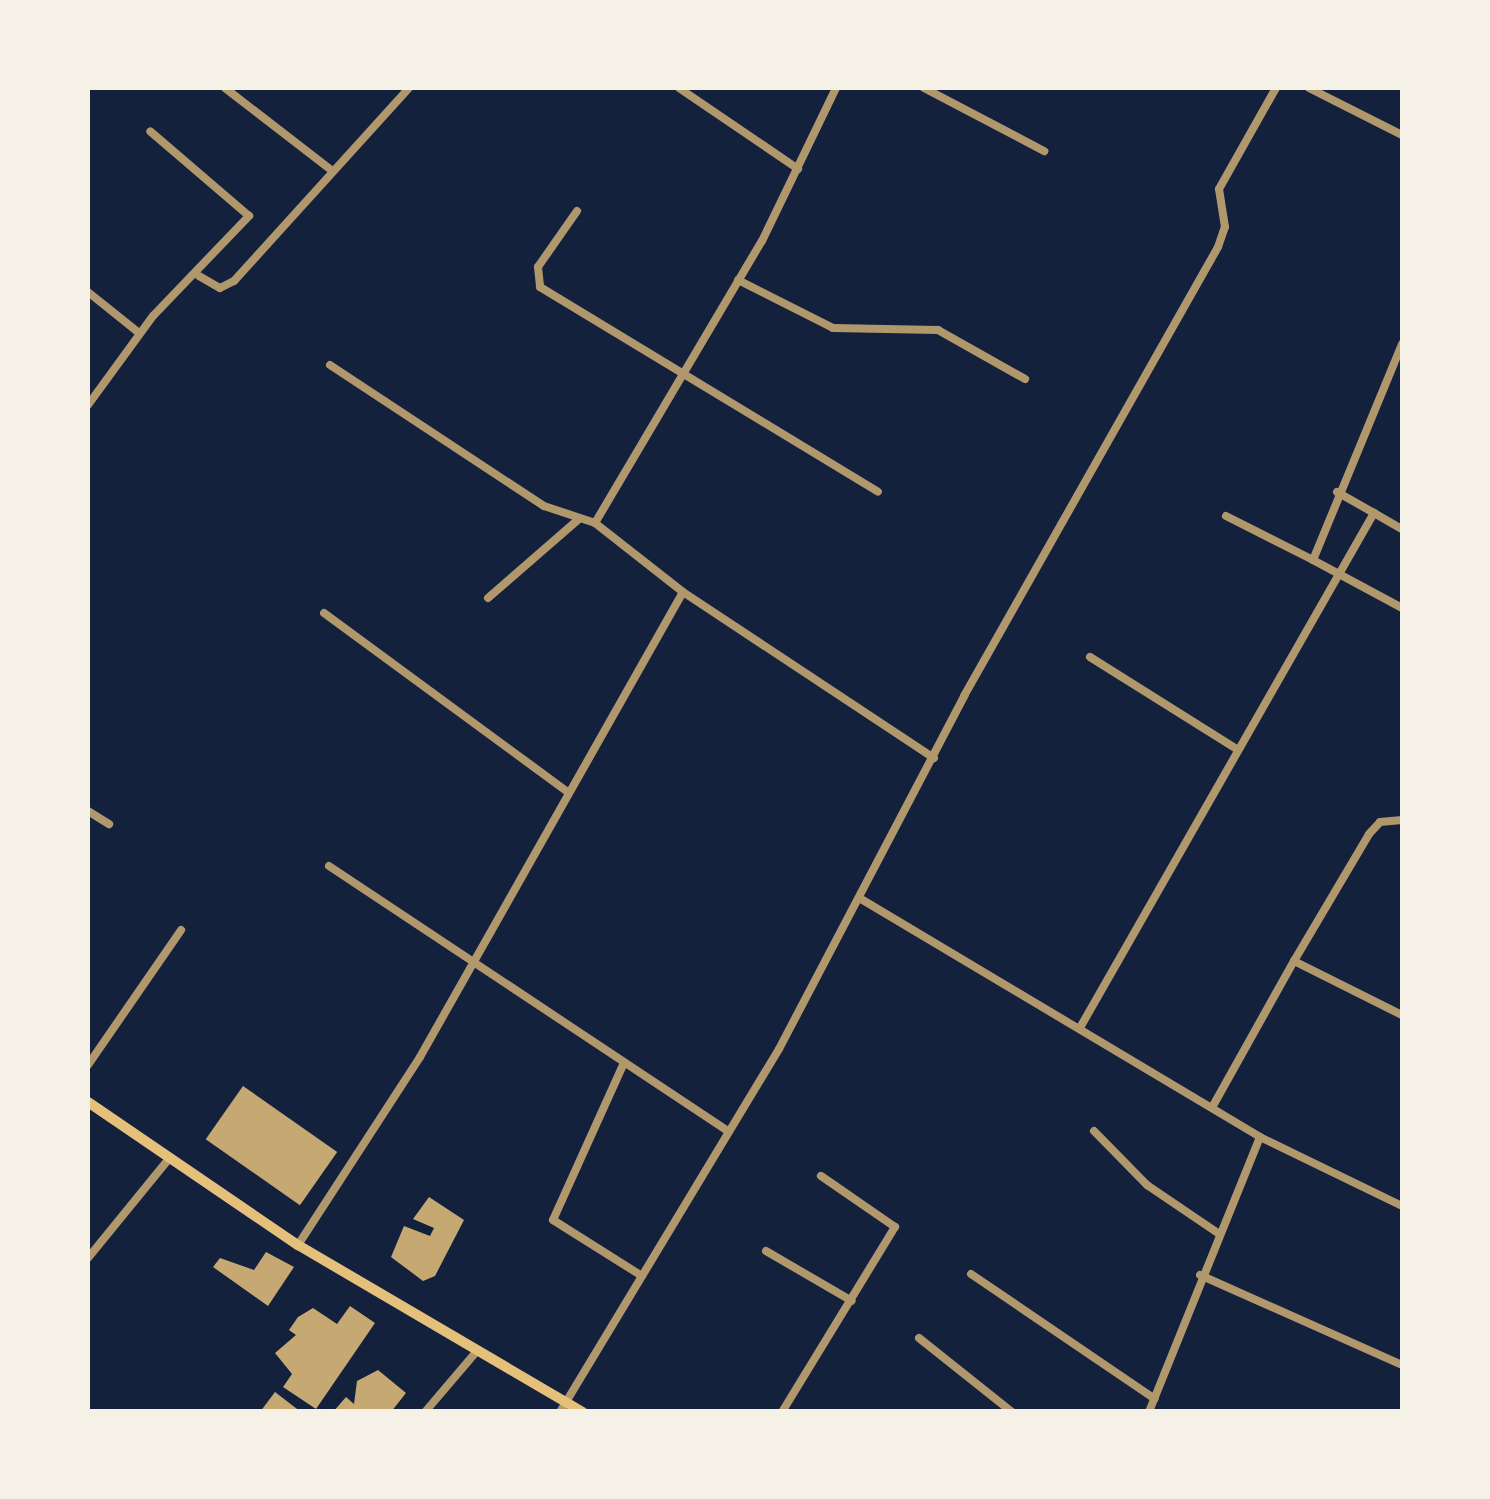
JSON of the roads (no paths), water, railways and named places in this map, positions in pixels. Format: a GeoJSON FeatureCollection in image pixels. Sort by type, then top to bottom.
{"type":"FeatureCollection","features":[{"type":"Feature","properties":{"kind":"main road"},"geometry":{"type":"LineString","coordinates":[[88,1102],[167,1161],[298,1245],[563,1406],[583,1412]]}},
{"type":"Feature","properties":{"kind":"street"},"geometry":{"type":"LineString","coordinates":[[225,88],[331,170]]}},
{"type":"Feature","properties":{"kind":"street"},"geometry":{"type":"LineString","coordinates":[[199,276],[220,288],[234,282],[409,88]]}},
{"type":"Feature","properties":{"kind":"street"},"geometry":{"type":"LineString","coordinates":[[679,88],[798,169]]}},
{"type":"Feature","properties":{"kind":"street"},"geometry":{"type":"LineString","coordinates":[[596,522],[738,280],[836,88]]}},
{"type":"Feature","properties":{"kind":"street"},"geometry":{"type":"LineString","coordinates":[[924,88],[1044,151]]}},
{"type":"Feature","properties":{"kind":"street"},"geometry":{"type":"LineString","coordinates":[[563,1406],[729,1132],[861,899],[934,758],[1218,247],[1226,227],[1218,189],[1276,88]]}},
{"type":"Feature","properties":{"kind":"street"},"geometry":{"type":"LineString","coordinates":[[1309,88],[1402,135]]}},
{"type":"Feature","properties":{"kind":"street"},"geometry":{"type":"LineString","coordinates":[[88,405],[139,332],[199,276],[249,216],[150,131]]}},
{"type":"Feature","properties":{"kind":"street"},"geometry":{"type":"LineString","coordinates":[[577,211],[535,282],[878,492]]}},
{"type":"Feature","properties":{"kind":"street"},"geometry":{"type":"LineString","coordinates":[[738,280],[833,328],[938,330],[1026,378]]}},
{"type":"Feature","properties":{"kind":"street"},"geometry":{"type":"LineString","coordinates":[[88,292],[139,332]]}},
{"type":"Feature","properties":{"kind":"street"},"geometry":{"type":"LineString","coordinates":[[1313,560],[1337,492],[1402,344]]}},
{"type":"Feature","properties":{"kind":"street"},"geometry":{"type":"LineString","coordinates":[[330,365],[544,506],[596,522],[683,592],[934,758]]}},
{"type":"Feature","properties":{"kind":"street"},"geometry":{"type":"LineString","coordinates":[[1337,492],[1402,529]]}},
{"type":"Feature","properties":{"kind":"street"},"geometry":{"type":"LineString","coordinates":[[1081,1026],[1235,748],[1374,514]]}},
{"type":"Feature","properties":{"kind":"street"},"geometry":{"type":"LineString","coordinates":[[1226,516],[1402,608]]}},
{"type":"Feature","properties":{"kind":"street"},"geometry":{"type":"LineString","coordinates":[[488,598],[579,519]]}},
{"type":"Feature","properties":{"kind":"street"},"geometry":{"type":"LineString","coordinates":[[298,1245],[470,967],[683,592]]}},
{"type":"Feature","properties":{"kind":"street"},"geometry":{"type":"LineString","coordinates":[[324,614],[568,792]]}},
{"type":"Feature","properties":{"kind":"street"},"geometry":{"type":"LineString","coordinates":[[1090,656],[1235,748]]}},
{"type":"Feature","properties":{"kind":"street"},"geometry":{"type":"LineString","coordinates":[[88,811],[109,824]]}},
{"type":"Feature","properties":{"kind":"street"},"geometry":{"type":"LineString","coordinates":[[1214,1104],[1368,834],[1380,822],[1402,820]]}},
{"type":"Feature","properties":{"kind":"street"},"geometry":{"type":"LineString","coordinates":[[329,866],[470,967],[729,1132]]}},
{"type":"Feature","properties":{"kind":"street"},"geometry":{"type":"LineString","coordinates":[[861,899],[1214,1104],[1260,1137],[1402,1206]]}},
{"type":"Feature","properties":{"kind":"street"},"geometry":{"type":"LineString","coordinates":[[88,1066],[181,930]]}},
{"type":"Feature","properties":{"kind":"street"},"geometry":{"type":"LineString","coordinates":[[1294,960],[1402,1015]]}},
{"type":"Feature","properties":{"kind":"street"},"geometry":{"type":"LineString","coordinates":[[622,1066],[553,1220],[642,1276]]}},
{"type":"Feature","properties":{"kind":"street"},"geometry":{"type":"LineString","coordinates":[[1094,1131],[1147,1186],[1218,1233]]}},
{"type":"Feature","properties":{"kind":"street"},"geometry":{"type":"LineString","coordinates":[[1149,1412],[1200,1275],[1260,1137]]}},
{"type":"Feature","properties":{"kind":"street"},"geometry":{"type":"LineString","coordinates":[[88,1258],[167,1161]]}},
{"type":"Feature","properties":{"kind":"street"},"geometry":{"type":"LineString","coordinates":[[782,1412],[895,1227],[822,1176]]}},
{"type":"Feature","properties":{"kind":"street"},"geometry":{"type":"LineString","coordinates":[[766,1250],[852,1301]]}},
{"type":"Feature","properties":{"kind":"street"},"geometry":{"type":"LineString","coordinates":[[970,1274],[1156,1399]]}},
{"type":"Feature","properties":{"kind":"street"},"geometry":{"type":"LineString","coordinates":[[1200,1275],[1402,1365]]}},
{"type":"Feature","properties":{"kind":"street"},"geometry":{"type":"LineString","coordinates":[[919,1338],[1012,1412]]}},
{"type":"Feature","properties":{"kind":"street"},"geometry":{"type":"LineString","coordinates":[[425,1412],[477,1351]]}}]}
